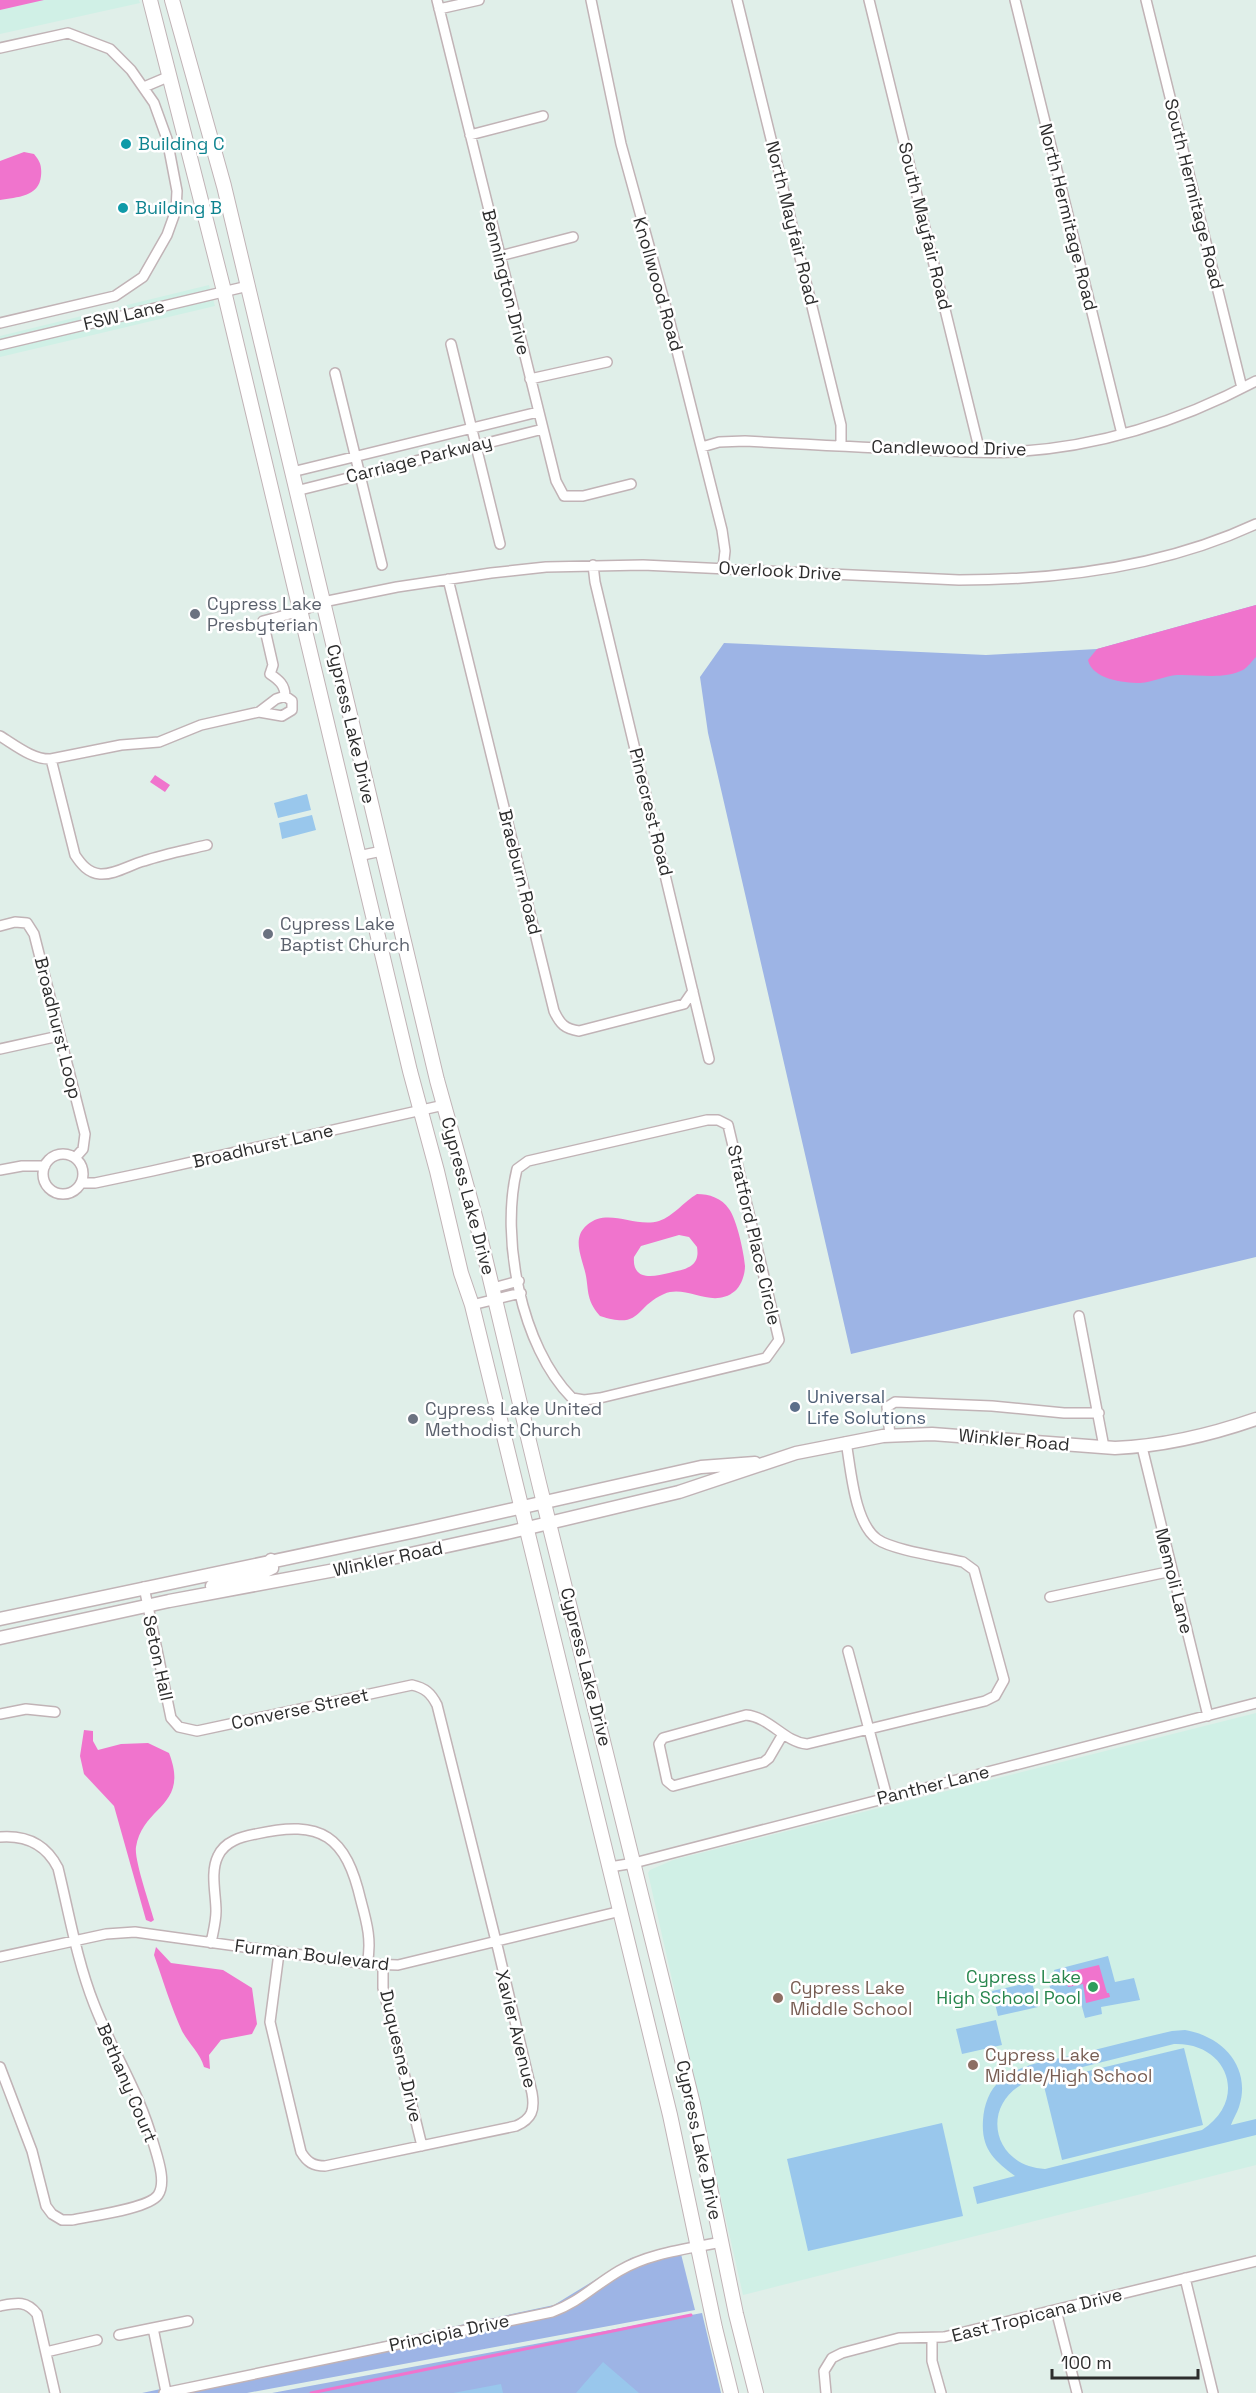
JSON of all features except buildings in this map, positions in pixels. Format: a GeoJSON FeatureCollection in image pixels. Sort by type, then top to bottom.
{"type":"FeatureCollection","features":[{"type":"Feature","properties":{"kind":"main road","name":"Cypress Lake Drive"},"geometry":{"type":"LineString","coordinates":[[150,0],[224,291],[420,1111],[437,1171],[460,1273],[472,1305],[621,1911],[670,2115],[731,2393]]}},
{"type":"Feature","properties":{"kind":"main road","name":"Cypress Lake Drive"},"geometry":{"type":"LineString","coordinates":[[172,0],[224,186],[444,1105],[494,1293],[693,2104],[756,2393]]}},
{"type":"Feature","properties":{"kind":"main road"},"geometry":{"type":"LineString","coordinates":[[182,0],[183,40]]}},
{"type":"Feature","properties":{"kind":"street"},"geometry":{"type":"LineString","coordinates":[[438,5],[479,0]]}},
{"type":"Feature","properties":{"kind":"street","name":"Knollwood Road"},"geometry":{"type":"LineString","coordinates":[[591,0],[621,144],[667,311],[722,530],[723,568]]}},
{"type":"Feature","properties":{"kind":"street","name":"North Mayfair Road"},"geometry":{"type":"LineString","coordinates":[[737,0],[841,425],[842,446]]}},
{"type":"Feature","properties":{"kind":"street","name":"South Mayfair Road"},"geometry":{"type":"LineString","coordinates":[[869,0],[980,452]]}},
{"type":"Feature","properties":{"kind":"street","name":"North Hermitage Road"},"geometry":{"type":"LineString","coordinates":[[1015,0],[1122,434]]}},
{"type":"Feature","properties":{"kind":"street","name":"South Hermitage Road"},"geometry":{"type":"LineString","coordinates":[[1146,0],[1242,388]]}},
{"type":"Feature","properties":{"kind":"street","name":"Bennington Drive"},"geometry":{"type":"LineString","coordinates":[[438,5],[556,481],[564,496],[583,496],[631,484]]}},
{"type":"Feature","properties":{"kind":"street"},"geometry":{"type":"LineString","coordinates":[[0,48],[68,33],[110,49],[144,87],[154,103],[174,168],[177,191],[176,210],[167,236],[143,277],[116,296],[0,322]]}},
{"type":"Feature","properties":{"kind":"street"},"geometry":{"type":"LineString","coordinates":[[144,87],[170,76]]}},
{"type":"Feature","properties":{"kind":"street"},"geometry":{"type":"LineString","coordinates":[[470,135],[543,116]]}},
{"type":"Feature","properties":{"kind":"street"},"geometry":{"type":"LineString","coordinates":[[500,256],[573,237]]}},
{"type":"Feature","properties":{"kind":"street","name":"FSW Lane"},"geometry":{"type":"LineString","coordinates":[[0,345],[248,286]]}},
{"type":"Feature","properties":{"kind":"street"},"geometry":{"type":"LineString","coordinates":[[29,317],[33,337]]}},
{"type":"Feature","properties":{"kind":"street"},"geometry":{"type":"LineString","coordinates":[[451,344],[500,544]]}},
{"type":"Feature","properties":{"kind":"street"},"geometry":{"type":"LineString","coordinates":[[530,379],[607,362]]}},
{"type":"Feature","properties":{"kind":"street"},"geometry":{"type":"LineString","coordinates":[[335,373],[382,565]]}},
{"type":"Feature","properties":{"kind":"street","name":"Candlewood Drive"},"geometry":{"type":"LineString","coordinates":[[702,447],[732,441],[980,452],[1048,448],[1122,434],[1200,409],[1256,381]]}},
{"type":"Feature","properties":{"kind":"street","name":"Carriage Parkway"},"geometry":{"type":"LineString","coordinates":[[292,472],[538,412]]}},
{"type":"Feature","properties":{"kind":"street","name":"Carriage Parkway"},"geometry":{"type":"LineString","coordinates":[[296,490],[543,429]]}},
{"type":"Feature","properties":{"kind":"street","name":"Overlook Drive"},"geometry":{"type":"LineString","coordinates":[[285,696],[285,689],[280,681],[270,674],[273,665],[262,621],[301,611],[323,602],[448,579],[546,567],[592,565],[1008,580],[1096,571],[1136,563],[1186,549],[1256,524]]}},
{"type":"Feature","properties":{"kind":"street","name":"Pinecrest Road"},"geometry":{"type":"LineString","coordinates":[[592,565],[709,1059]]}},
{"type":"Feature","properties":{"kind":"street","name":"Braeburn Road"},"geometry":{"type":"LineString","coordinates":[[448,579],[554,1011],[559,1022],[568,1030],[579,1031],[684,1004],[693,991]]}},
{"type":"Feature","properties":{"kind":"street"},"geometry":{"type":"LineString","coordinates":[[0,736],[32,755],[51,759],[121,744],[159,742],[201,725],[259,712],[275,716],[288,714],[293,706],[289,698],[285,696],[268,703],[259,712]]}},
{"type":"Feature","properties":{"kind":"street"},"geometry":{"type":"LineString","coordinates":[[51,759],[75,855],[85,868],[92,872],[98,874],[115,872],[146,860],[207,845]]}},
{"type":"Feature","properties":{"kind":"street"},"geometry":{"type":"LineString","coordinates":[[358,856],[382,851]]}},
{"type":"Feature","properties":{"kind":"street","name":"Broadhurst Loop"},"geometry":{"type":"LineString","coordinates":[[0,926],[15,922],[27,923],[34,934],[85,1134],[83,1149],[75,1158]]}},
{"type":"Feature","properties":{"kind":"street"},"geometry":{"type":"LineString","coordinates":[[0,1049],[59,1036]]}},
{"type":"Feature","properties":{"kind":"street","name":"Broadhurst Lane"},"geometry":{"type":"LineString","coordinates":[[81,1183],[95,1183],[152,1172],[444,1105]]}},
{"type":"Feature","properties":{"kind":"street","name":"Stratford Place Circle"},"geometry":{"type":"LineString","coordinates":[[707,1120],[718,1120],[728,1125],[779,1340],[766,1358],[600,1398],[584,1400],[572,1398],[553,1375],[537,1344],[525,1313],[521,1293],[513,1261],[512,1188],[517,1169],[528,1161],[707,1120]]}},
{"type":"Feature","properties":{"kind":"street"},"geometry":{"type":"LineString","coordinates":[[61,1154],[75,1158],[82,1169],[81,1183],[71,1192],[64,1194],[51,1190],[44,1179],[45,1166],[54,1156],[61,1154]]}},
{"type":"Feature","properties":{"kind":"street"},"geometry":{"type":"LineString","coordinates":[[0,1170],[22,1166],[45,1166]]}},
{"type":"Feature","properties":{"kind":"street"},"geometry":{"type":"LineString","coordinates":[[472,1305],[519,1281]]}},
{"type":"Feature","properties":{"kind":"street"},"geometry":{"type":"LineString","coordinates":[[494,1293],[521,1293]]}},
{"type":"Feature","properties":{"kind":"street"},"geometry":{"type":"LineString","coordinates":[[1079,1316],[1104,1447]]}},
{"type":"Feature","properties":{"kind":"street"},"geometry":{"type":"LineString","coordinates":[[890,1435],[888,1407],[895,1402],[992,1406],[1064,1413],[1098,1413]]}},
{"type":"Feature","properties":{"kind":"street","name":"Winkler Road"},"geometry":{"type":"LineString","coordinates":[[0,1638],[147,1606],[351,1567],[550,1523],[678,1492],[796,1453],[846,1442],[890,1435],[932,1434],[1104,1447],[1142,1446],[1204,1435],[1256,1419]]}},
{"type":"Feature","properties":{"kind":"street"},"geometry":{"type":"LineString","coordinates":[[783,1734],[764,1762],[673,1786],[667,1781],[658,1744],[663,1738],[746,1715],[760,1718],[795,1742],[807,1744],[868,1731],[991,1699],[1002,1686],[1003,1673],[974,1570],[963,1562],[883,1542],[870,1533],[858,1507],[846,1442]]}},
{"type":"Feature","properties":{"kind":"street","name":"Memoli Lane"},"geometry":{"type":"LineString","coordinates":[[1142,1446],[1208,1716]]}},
{"type":"Feature","properties":{"kind":"street","name":"Winkler Road"},"geometry":{"type":"LineString","coordinates":[[0,1619],[701,1467],[772,1462]]}},
{"type":"Feature","properties":{"kind":"street"},"geometry":{"type":"LineString","coordinates":[[192,1597],[213,1586],[264,1572],[272,1568],[271,1560]]}},
{"type":"Feature","properties":{"kind":"street"},"geometry":{"type":"LineString","coordinates":[[1050,1597],[1172,1571]]}},
{"type":"Feature","properties":{"kind":"street","name":"Seton Hall"},"geometry":{"type":"LineString","coordinates":[[144,1587],[171,1718],[179,1727]]}},
{"type":"Feature","properties":{"kind":"street"},"geometry":{"type":"LineString","coordinates":[[848,1652],[886,1797]]}},
{"type":"Feature","properties":{"kind":"street","name":"Converse Street"},"geometry":{"type":"LineString","coordinates":[[179,1727],[197,1731],[401,1687],[412,1685],[422,1687]]}},
{"type":"Feature","properties":{"kind":"street","name":"Xavier Avenue"},"geometry":{"type":"LineString","coordinates":[[279,1953],[270,2011],[272,2036],[301,2152],[306,2160],[315,2166],[325,2166],[516,2126],[525,2122],[532,2114],[534,2104],[532,2093],[437,1706],[432,1696],[422,1687]]}},
{"type":"Feature","properties":{"kind":"street","name":"Panther Lane"},"geometry":{"type":"LineString","coordinates":[[610,1867],[634,1863],[1256,1704]]}},
{"type":"Feature","properties":{"kind":"street"},"geometry":{"type":"LineString","coordinates":[[0,1714],[26,1709],[55,1712]]}},
{"type":"Feature","properties":{"kind":"street"},"geometry":{"type":"LineString","coordinates":[[211,1942],[216,1913],[215,1866],[224,1846],[244,1836],[298,1828],[329,1839],[352,1866],[368,1930],[367,1965]]}},
{"type":"Feature","properties":{"kind":"street","name":"Bethany Court"},"geometry":{"type":"LineString","coordinates":[[0,1837],[26,1838],[36,1843],[48,1853],[58,1868],[95,2007],[146,2118],[162,2185],[159,2195],[150,2202],[72,2220],[62,2220],[52,2214],[46,2206],[32,2151],[0,2067]]}},
{"type":"Feature","properties":{"kind":"street","name":"Furman Boulevard"},"geometry":{"type":"LineString","coordinates":[[0,1957],[120,1932],[135,1932],[367,1965],[398,1965],[621,1911]]}},
{"type":"Feature","properties":{"kind":"street","name":"Duquesne Drive"},"geometry":{"type":"LineString","coordinates":[[383,1966],[383,1988],[422,2146]]}},
{"type":"Feature","properties":{"kind":"street","name":"Principia Drive"},"geometry":{"type":"LineString","coordinates":[[165,2393],[552,2312],[572,2304],[609,2277],[640,2261],[722,2242]]}},
{"type":"Feature","properties":{"kind":"street","name":"East Tropicana Drive"},"geometry":{"type":"LineString","coordinates":[[826,2393],[824,2371],[832,2358],[853,2350],[899,2338],[944,2337],[1256,2261]]}},
{"type":"Feature","properties":{"kind":"street"},"geometry":{"type":"LineString","coordinates":[[1185,2278],[1214,2393]]}},
{"type":"Feature","properties":{"kind":"street"},"geometry":{"type":"LineString","coordinates":[[0,2306],[17,2303],[30,2306],[37,2314],[55,2393]]}},
{"type":"Feature","properties":{"kind":"street"},"geometry":{"type":"LineString","coordinates":[[1056,2310],[1077,2393]]}},
{"type":"Feature","properties":{"kind":"street"},"geometry":{"type":"LineString","coordinates":[[119,2335],[188,2321]]}},
{"type":"Feature","properties":{"kind":"street"},"geometry":{"type":"LineString","coordinates":[[153,2328],[165,2393]]}},
{"type":"Feature","properties":{"kind":"street"},"geometry":{"type":"LineString","coordinates":[[933,2338],[932,2361],[940,2393]]}},
{"type":"Feature","properties":{"kind":"street"},"geometry":{"type":"LineString","coordinates":[[46,2352],[97,2340]]}},
{"type":"Feature","properties":{"kind":"shaded area"},"geometry":{"type":"Polygon","coordinates":[[[0,0],[139,0],[140,3],[0,34],[0,0]]]}},
{"type":"Feature","properties":{"kind":"shaded area"},"geometry":{"type":"Polygon","coordinates":[[[0,0],[44,0],[0,10],[0,0]]]}},
{"type":"Feature","properties":{"kind":"shaded area"},"geometry":{"type":"Polygon","coordinates":[[[24,152],[34,154],[39,161],[41,172],[39,183],[32,192],[26,195],[0,200],[0,161],[24,152]]]}},
{"type":"Feature","properties":{"kind":"shaded area"},"geometry":{"type":"Polygon","coordinates":[[[209,285],[215,306],[0,357],[0,336],[209,285]]]}},
{"type":"Feature","properties":{"kind":"shaded area"},"geometry":{"type":"Polygon","coordinates":[[[1256,605],[1256,1257],[851,1354],[708,733],[700,677],[724,643],[986,655],[1097,649],[1256,605]]]}},
{"type":"Feature","properties":{"kind":"shaded area"},"geometry":{"type":"Polygon","coordinates":[[[1256,605],[1256,657],[1245,669],[1235,673],[1219,676],[1177,675],[1133,683],[1102,676],[1095,672],[1088,660],[1097,649],[1256,605]]]}},
{"type":"Feature","properties":{"kind":"shaded area"},"geometry":{"type":"Polygon","coordinates":[[[155,775],[170,785],[165,792],[150,782],[155,775]]]}},
{"type":"Feature","properties":{"kind":"shaded area"},"geometry":{"type":"Polygon","coordinates":[[[307,794],[311,810],[278,818],[274,803],[307,794]]]}},
{"type":"Feature","properties":{"kind":"shaded area"},"geometry":{"type":"Polygon","coordinates":[[[312,815],[316,830],[282,839],[279,823],[312,815]]]}},
{"type":"Feature","properties":{"kind":"shaded area"},"geometry":{"type":"Polygon","coordinates":[[[697,1194],[715,1197],[726,1205],[732,1214],[740,1237],[745,1266],[737,1289],[726,1296],[717,1298],[673,1292],[654,1299],[631,1319],[614,1320],[600,1316],[589,1298],[579,1240],[583,1230],[595,1220],[604,1218],[640,1222],[659,1221],[669,1216],[697,1194]],[[679,1235],[641,1246],[634,1257],[636,1270],[645,1276],[656,1276],[690,1267],[697,1256],[697,1247],[689,1237],[679,1235]]]}},
{"type":"Feature","properties":{"kind":"shaded area","name":"Cypress Lake Middle/High School"},"geometry":{"type":"Polygon","coordinates":[[[1256,1713],[1256,2165],[743,2295],[648,1873],[650,1870],[673,1860],[1256,1713]]]}},
{"type":"Feature","properties":{"kind":"shaded area"},"geometry":{"type":"Polygon","coordinates":[[[84,1730],[93,1731],[93,1741],[98,1750],[121,1744],[148,1743],[169,1753],[174,1771],[174,1785],[163,1805],[140,1833],[136,1847],[140,1872],[154,1920],[151,1922],[146,1920],[114,1806],[84,1774],[80,1756],[84,1730]]]}},
{"type":"Feature","properties":{"kind":"shaded area"},"geometry":{"type":"Polygon","coordinates":[[[156,1947],[171,1963],[223,1970],[252,1988],[257,2024],[252,2034],[221,2040],[209,2055],[210,2069],[204,2067],[200,2057],[182,2031],[154,1955],[156,1947]]]}},
{"type":"Feature","properties":{"kind":"shaded area","name":"Cypress Lake High School Pool"},"geometry":{"type":"Polygon","coordinates":[[[1108,1956],[1115,1982],[1134,1978],[1140,2000],[1101,2007],[1102,2014],[1085,2018],[1078,1992],[1063,1995],[1064,2000],[1054,2003],[1048,1980],[1056,1978],[1054,1970],[1108,1956]]]}},
{"type":"Feature","properties":{"kind":"shaded area"},"geometry":{"type":"Polygon","coordinates":[[[1099,1965],[1110,1997],[1086,2003],[1083,1984],[1068,1987],[1065,1973],[1099,1965]]]}},
{"type":"Feature","properties":{"kind":"shaded area"},"geometry":{"type":"Polygon","coordinates":[[[1032,1982],[1038,2007],[998,2016],[992,1991],[1032,1982]]]}},
{"type":"Feature","properties":{"kind":"shaded area"},"geometry":{"type":"Polygon","coordinates":[[[996,2020],[1002,2045],[962,2054],[956,2029],[996,2020]]]}},
{"type":"Feature","properties":{"kind":"shaded area"},"geometry":{"type":"Polygon","coordinates":[[[1185,2030],[1198,2033],[1222,2046],[1231,2056],[1241,2079],[1242,2092],[1239,2107],[1231,2125],[1256,2119],[1256,2135],[977,2204],[973,2187],[1015,2176],[995,2159],[984,2139],[986,2103],[993,2088],[1001,2080],[1009,2074],[1038,2063],[1172,2031],[1185,2030]],[[1174,2044],[1031,2080],[1014,2089],[1004,2102],[998,2116],[998,2131],[1003,2145],[1012,2157],[1026,2165],[1045,2169],[1202,2130],[1217,2118],[1225,2104],[1228,2089],[1226,2075],[1219,2062],[1208,2052],[1193,2046],[1174,2044]]]}},
{"type":"Feature","properties":{"kind":"shaded area"},"geometry":{"type":"Polygon","coordinates":[[[1184,2048],[1203,2125],[1062,2160],[1043,2082],[1184,2048]]]}},
{"type":"Feature","properties":{"kind":"shaded area"},"geometry":{"type":"Polygon","coordinates":[[[942,2123],[963,2216],[808,2251],[787,2159],[942,2123]]]}},
{"type":"Feature","properties":{"kind":"shaded area"},"geometry":{"type":"Polygon","coordinates":[[[679,2246],[695,2310],[247,2393],[142,2393],[554,2305],[631,2258],[679,2246]]]}},
{"type":"Feature","properties":{"kind":"shaded area"},"geometry":{"type":"Polygon","coordinates":[[[702,2313],[721,2393],[272,2393],[702,2313]]]}},
{"type":"Feature","properties":{"kind":"shaded area"},"geometry":{"type":"Polygon","coordinates":[[[603,2362],[639,2393],[576,2393],[603,2362]]]}},
{"type":"Feature","properties":{"kind":"shaded area"},"geometry":{"type":"Polygon","coordinates":[[[501,2384],[503,2393],[453,2393],[501,2384]]]}},
{"type":"Feature","properties":{"kind":"waterway"},"geometry":{"type":"LineString","coordinates":[[311,2393],[691,2315]]}},
{"type":"Feature","properties":{"kind":"place","name":"Building C"},"geometry":{"type":"Point","coordinates":[126,144]}},
{"type":"Feature","properties":{"kind":"place","name":"Building B"},"geometry":{"type":"Point","coordinates":[123,208]}},
{"type":"Feature","properties":{"kind":"place","name":"Cypress Lake Presbyterian"},"geometry":{"type":"Point","coordinates":[195,614]}},
{"type":"Feature","properties":{"kind":"place","name":"Cypress Lake Baptist Church"},"geometry":{"type":"Point","coordinates":[268,934]}},
{"type":"Feature","properties":{"kind":"place","name":"Universal Life Solutions"},"geometry":{"type":"Point","coordinates":[795,1407]}},
{"type":"Feature","properties":{"kind":"place","name":"Cypress Lake United Methodist Church"},"geometry":{"type":"Point","coordinates":[413,1419]}},
{"type":"Feature","properties":{"kind":"place","name":"Cypress Lake High School Pool"},"geometry":{"type":"Point","coordinates":[1093,1987]}},
{"type":"Feature","properties":{"kind":"place","name":"Cypress Lake Middle School"},"geometry":{"type":"Point","coordinates":[778,1998]}},
{"type":"Feature","properties":{"kind":"place","name":"Cypress Lake Middle/High School"},"geometry":{"type":"Point","coordinates":[973,2065]}}]}
